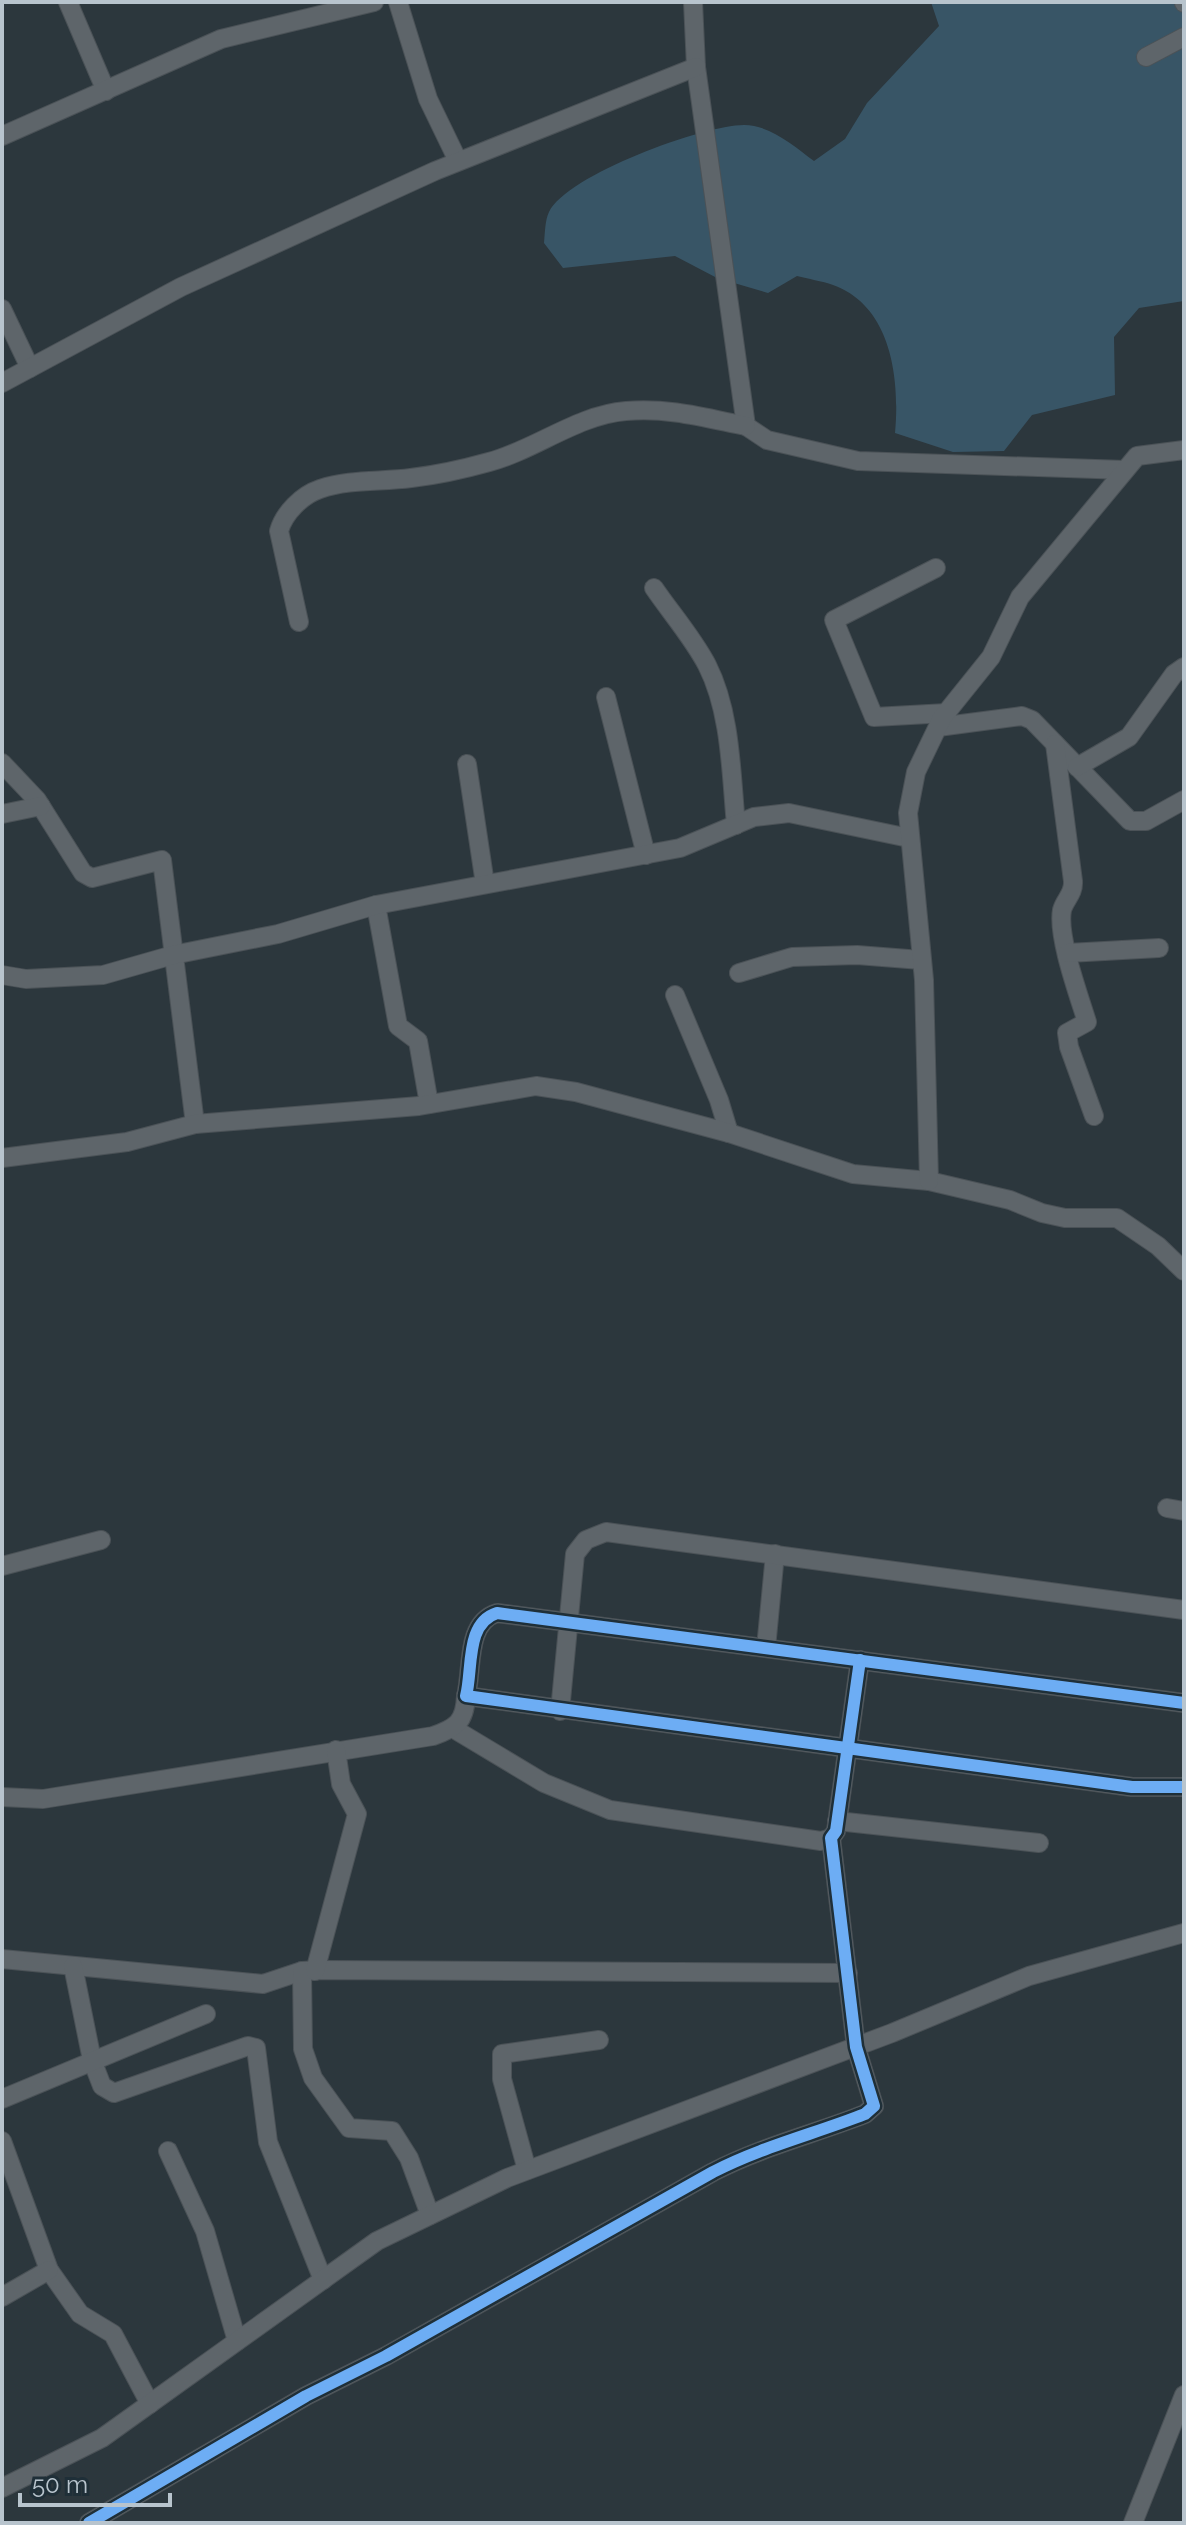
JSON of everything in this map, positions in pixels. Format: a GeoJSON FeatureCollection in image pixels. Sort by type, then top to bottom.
{"type":"FeatureCollection","features":[{"type":"Feature","properties":{"kind":"street"},"geometry":{"type":"LineString","coordinates":[[68,2],[106,91]]}},
{"type":"Feature","properties":{"kind":"street"},"geometry":{"type":"LineString","coordinates":[[2,136],[221,39],[374,2]]}},
{"type":"Feature","properties":{"kind":"street"},"geometry":{"type":"LineString","coordinates":[[398,2],[428,99],[458,161]]}},
{"type":"Feature","properties":{"kind":"street"},"geometry":{"type":"LineString","coordinates":[[693,2],[696,67],[746,426]]}},
{"type":"Feature","properties":{"kind":"street"},"geometry":{"type":"LineString","coordinates":[[1146,57],[1184,37]]}},
{"type":"Feature","properties":{"kind":"street"},"geometry":{"type":"LineString","coordinates":[[2,383],[181,287],[458,161],[696,67]]}},
{"type":"Feature","properties":{"kind":"street"},"geometry":{"type":"LineString","coordinates":[[2,309],[30,368]]}},
{"type":"Feature","properties":{"kind":"street"},"geometry":{"type":"LineString","coordinates":[[299,622],[279,531],[282,519],[292,507],[318,489],[367,480],[409,479],[492,462],[599,417],[623,411],[675,412],[746,426],[767,440],[858,461],[1125,470]]}},
{"type":"Feature","properties":{"kind":"street"},"geometry":{"type":"LineString","coordinates":[[929,1181],[921,960],[908,813],[916,772],[942,720],[991,657],[1020,597],[1125,470],[1137,456],[1184,450]]}},
{"type":"Feature","properties":{"kind":"street"},"geometry":{"type":"LineString","coordinates":[[936,568],[834,620],[874,717],[942,720],[1022,716],[1032,720],[1130,821],[1146,821],[1184,800]]}},
{"type":"Feature","properties":{"kind":"street"},"geometry":{"type":"LineString","coordinates":[[654,588],[707,665],[719,697],[731,767],[736,825]]}},
{"type":"Feature","properties":{"kind":"street"},"geometry":{"type":"LineString","coordinates":[[1077,767],[1129,737],[1174,674],[1184,667]]}},
{"type":"Feature","properties":{"kind":"street"},"geometry":{"type":"LineString","coordinates":[[606,697],[646,855]]}},
{"type":"Feature","properties":{"kind":"street"},"geometry":{"type":"LineString","coordinates":[[1055,744],[1074,891],[1062,911],[1068,953],[1087,1022],[1067,1033],[1069,1047],[1094,1116]]}},
{"type":"Feature","properties":{"kind":"street"},"geometry":{"type":"LineString","coordinates":[[2,763],[41,806],[83,873],[92,878],[162,860],[195,1124]]}},
{"type":"Feature","properties":{"kind":"street"},"geometry":{"type":"LineString","coordinates":[[467,764],[485,884]]}},
{"type":"Feature","properties":{"kind":"street"},"geometry":{"type":"LineString","coordinates":[[2,814],[41,806]]}},
{"type":"Feature","properties":{"kind":"street"},"geometry":{"type":"LineString","coordinates":[[2,975],[26,979],[103,975],[173,955],[278,934],[376,905],[680,848],[754,817],[789,813],[909,838]]}},
{"type":"Feature","properties":{"kind":"street"},"geometry":{"type":"LineString","coordinates":[[376,905],[398,1026],[418,1041],[429,1104]]}},
{"type":"Feature","properties":{"kind":"street"},"geometry":{"type":"LineString","coordinates":[[1068,953],[1159,948]]}},
{"type":"Feature","properties":{"kind":"street"},"geometry":{"type":"LineString","coordinates":[[739,973],[792,957],[857,955],[921,960]]}},
{"type":"Feature","properties":{"kind":"street"},"geometry":{"type":"LineString","coordinates":[[675,995],[729,1133]]}},
{"type":"Feature","properties":{"kind":"street"},"geometry":{"type":"LineString","coordinates":[[2,1158],[127,1142],[195,1124],[429,1104],[536,1086],[576,1092],[729,1133],[853,1174],[929,1181],[1010,1200],[1042,1213],[1065,1218],[1117,1218],[1158,1246],[1184,1271]]}},
{"type":"Feature","properties":{"kind":"street"},"geometry":{"type":"LineString","coordinates":[[560,1711],[575,1554],[586,1540],[606,1532],[1184,1610]]}},
{"type":"Feature","properties":{"kind":"street"},"geometry":{"type":"LineString","coordinates":[[2,1566],[101,1540]]}},
{"type":"Feature","properties":{"kind":"street"},"geometry":{"type":"LineString","coordinates":[[766,1648],[775,1554]]}},
{"type":"Feature","properties":{"kind":"street"},"geometry":{"type":"LineString","coordinates":[[2,1797],[54,1797],[433,1736],[454,1729],[465,1715],[478,1627],[486,1616],[497,1613],[1184,1703]]}},
{"type":"Feature","properties":{"kind":"street"},"geometry":{"type":"LineString","coordinates":[[89,2523],[306,2396],[386,2356],[713,2172],[748,2154],[794,2142],[865,2114],[874,2106],[856,2047],[834,1830],[849,1749],[860,1660]]}},
{"type":"Feature","properties":{"kind":"street"},"geometry":{"type":"LineString","coordinates":[[466,1696],[1132,1787],[1184,1787]]}},
{"type":"Feature","properties":{"kind":"street"},"geometry":{"type":"LineString","coordinates":[[454,1729],[544,1783],[610,1810],[821,1841],[834,1830],[1039,1843]]}},
{"type":"Feature","properties":{"kind":"street"},"geometry":{"type":"LineString","coordinates":[[336,1750],[341,1784],[357,1814],[308,1971],[303,2049],[313,2078],[340,2121],[349,2128],[392,2131],[409,2158],[430,2215]]}},
{"type":"Feature","properties":{"kind":"street"},"geometry":{"type":"LineString","coordinates":[[2,2488],[102,2438],[377,2241],[430,2215],[527,2170],[856,2047],[1029,1976],[1184,1933]]}},
{"type":"Feature","properties":{"kind":"street"},"geometry":{"type":"LineString","coordinates":[[2,1959],[263,1984],[308,1971],[848,1973]]}},
{"type":"Feature","properties":{"kind":"street"},"geometry":{"type":"LineString","coordinates":[[73,1966],[92,2060],[102,2086],[114,2093],[248,2046],[256,2048],[268,2142],[323,2280]]}},
{"type":"Feature","properties":{"kind":"street"},"geometry":{"type":"LineString","coordinates":[[2,2099],[206,2014]]}},
{"type":"Feature","properties":{"kind":"street"},"geometry":{"type":"LineString","coordinates":[[527,2170],[502,2079],[502,2054],[599,2040]]}},
{"type":"Feature","properties":{"kind":"street"},"geometry":{"type":"LineString","coordinates":[[2,2141],[49,2270],[80,2314],[113,2334],[150,2404]]}},
{"type":"Feature","properties":{"kind":"street"},"geometry":{"type":"LineString","coordinates":[[168,2151],[205,2231],[237,2341]]}},
{"type":"Feature","properties":{"kind":"street"},"geometry":{"type":"LineString","coordinates":[[2,2297],[49,2270]]}},
{"type":"Feature","properties":{"kind":"street"},"geometry":{"type":"LineString","coordinates":[[1133,2523],[1184,2395]]}},
{"type":"Feature","properties":{"kind":"water"},"geometry":{"type":"Polygon","coordinates":[[[931,2],[1184,2],[1184,301],[1139,308],[1114,337],[1115,395],[1032,415],[1004,451],[953,452],[895,433],[896,390],[888,347],[880,327],[853,295],[833,285],[797,276],[768,293],[717,278],[675,256],[563,268],[544,243],[549,212],[581,183],[638,155],[699,133],[725,127],[754,126],[781,137],[814,161],[845,139],[867,103],[939,26],[931,2]]]}},
{"type":"Feature","properties":{"kind":"cycle path"},"geometry":{"type":"LineString","coordinates":[[1184,1703],[497,1613],[487,1618],[475,1637],[466,1696],[1132,1787],[1184,1787]]}},
{"type":"Feature","properties":{"kind":"cycle path"},"geometry":{"type":"LineString","coordinates":[[89,2523],[306,2396],[386,2356],[713,2172],[769,2148],[865,2114],[874,2106],[856,2047],[831,1838],[836,1831],[860,1660]]}}]}
